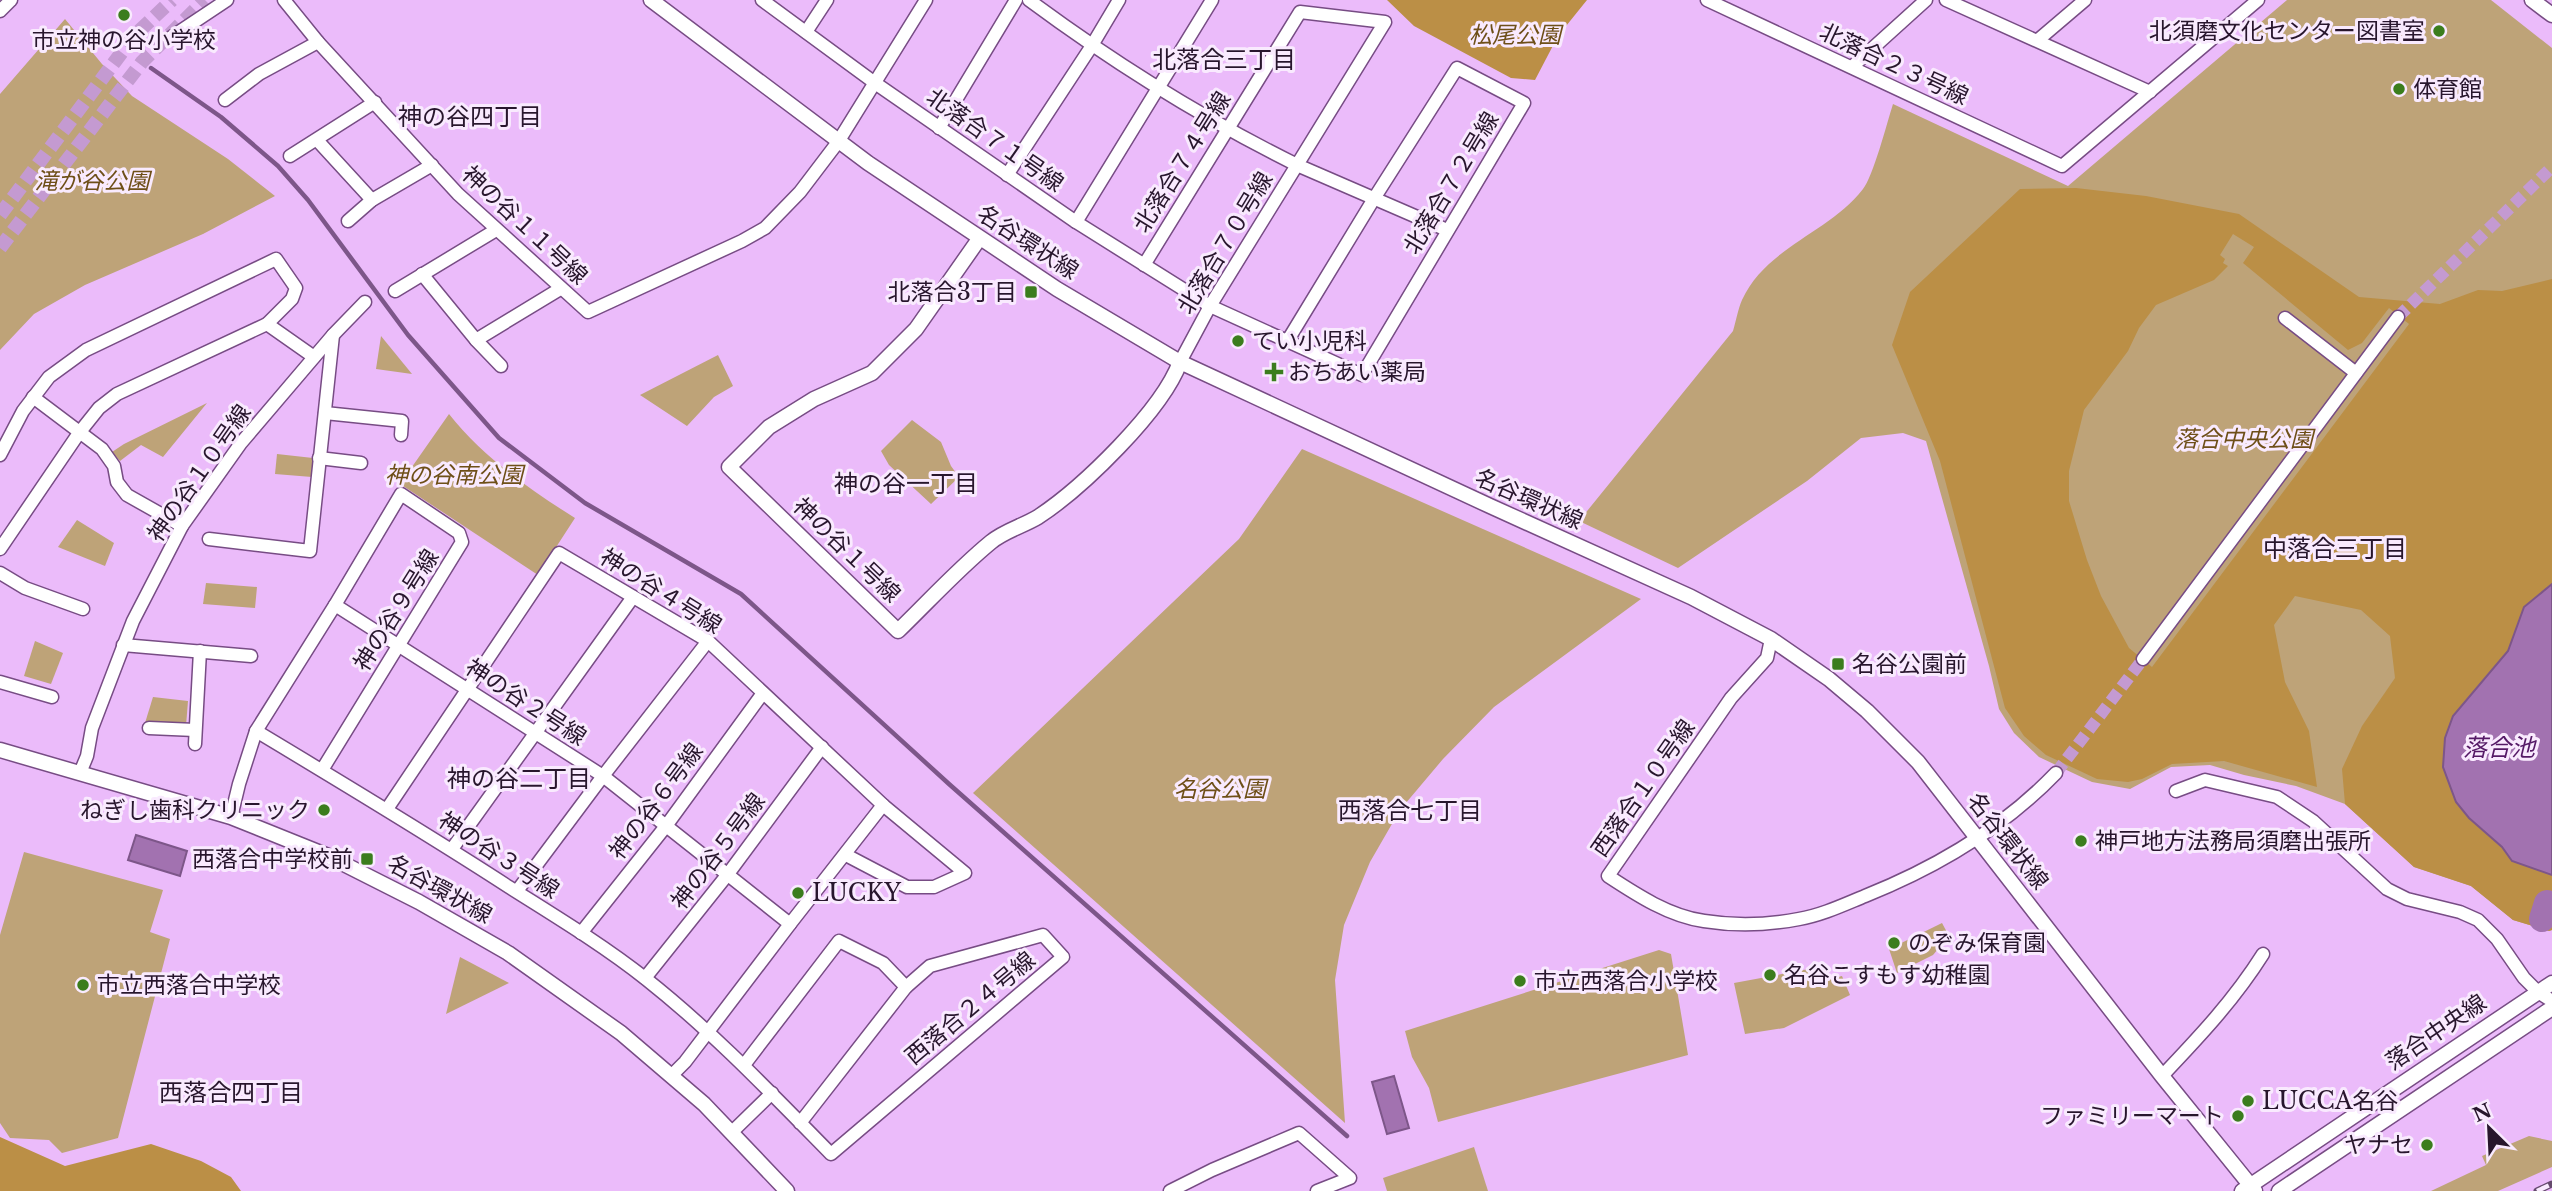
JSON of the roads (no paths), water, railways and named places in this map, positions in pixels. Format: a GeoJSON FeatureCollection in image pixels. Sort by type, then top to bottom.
{"type":"FeatureCollection","features":[{"type":"Feature","properties":{"kind":"street"},"geometry":{"type":"LineString","coordinates":[[0,11],[11,0]]}},
{"type":"Feature","properties":{"kind":"street"},"geometry":{"type":"LineString","coordinates":[[170,38],[227,0]]}},
{"type":"Feature","properties":{"kind":"street","name":"神の谷１１号線"},"geometry":{"type":"LineString","coordinates":[[284,0],[318,42],[458,194],[588,312],[765,228],[800,192],[838,142]]}},
{"type":"Feature","properties":{"kind":"street","name":"名谷環状線"},"geometry":{"type":"LineString","coordinates":[[651,0],[838,142],[979,239],[1180,362],[1691,597],[1771,639],[1829,679],[1883,726],[1918,762],[2249,1189]]}},
{"type":"Feature","properties":{"kind":"street","name":"北落合７１号線"},"geometry":{"type":"LineString","coordinates":[[762,0],[1007,175],[1210,306]]}},
{"type":"Feature","properties":{"kind":"street"},"geometry":{"type":"LineString","coordinates":[[806,32],[827,0]]}},
{"type":"Feature","properties":{"kind":"street"},"geometry":{"type":"LineString","coordinates":[[838,142],[926,0]]}},
{"type":"Feature","properties":{"kind":"street"},"geometry":{"type":"LineString","coordinates":[[939,128],[1016,0]]}},
{"type":"Feature","properties":{"kind":"street","name":"北落合７０号線"},"geometry":{"type":"LineString","coordinates":[[1029,0],[1091,47],[1157,88],[1227,130],[1297,165],[1210,306],[1180,362]]}},
{"type":"Feature","properties":{"kind":"street"},"geometry":{"type":"LineString","coordinates":[[1007,175],[1119,0]]}},
{"type":"Feature","properties":{"kind":"street"},"geometry":{"type":"LineString","coordinates":[[1076,222],[1212,0]]}},
{"type":"Feature","properties":{"kind":"street","name":"北落合２３号線"},"geometry":{"type":"LineString","coordinates":[[1707,0],[2062,166],[2150,92]]}},
{"type":"Feature","properties":{"kind":"street"},"geometry":{"type":"LineString","coordinates":[[1853,66],[1926,0]]}},
{"type":"Feature","properties":{"kind":"street"},"geometry":{"type":"LineString","coordinates":[[1946,0],[2150,92],[2258,0]]}},
{"type":"Feature","properties":{"kind":"street"},"geometry":{"type":"LineString","coordinates":[[2038,40],[2085,0]]}},
{"type":"Feature","properties":{"kind":"street"},"geometry":{"type":"LineString","coordinates":[[2532,0],[2552,15]]}},
{"type":"Feature","properties":{"kind":"street","name":"北落合７４号線"},"geometry":{"type":"LineString","coordinates":[[1144,265],[1300,12],[1385,22],[1297,165]]}},
{"type":"Feature","properties":{"kind":"street"},"geometry":{"type":"LineString","coordinates":[[225,100],[259,74],[318,42]]}},
{"type":"Feature","properties":{"kind":"street","name":"北落合７２号線"},"geometry":{"type":"LineString","coordinates":[[1210,306],[1362,375],[1524,103],[1457,68],[1288,340]]}},
{"type":"Feature","properties":{"kind":"street"},"geometry":{"type":"LineString","coordinates":[[290,156],[375,102]]}},
{"type":"Feature","properties":{"kind":"street"},"geometry":{"type":"LineString","coordinates":[[317,140],[372,200]]}},
{"type":"Feature","properties":{"kind":"street"},"geometry":{"type":"LineString","coordinates":[[348,221],[372,200],[432,165]]}},
{"type":"Feature","properties":{"kind":"street"},"geometry":{"type":"LineString","coordinates":[[1297,165],[1447,230]]}},
{"type":"Feature","properties":{"kind":"street"},"geometry":{"type":"LineString","coordinates":[[395,291],[496,230]]}},
{"type":"Feature","properties":{"kind":"street","name":"神の谷１号線"},"geometry":{"type":"LineString","coordinates":[[979,239],[916,329],[872,373],[814,399],[769,427],[729,467],[898,631],[992,540],[1035,519],[1070,495],[1152,409],[1174,379],[1180,362]]}},
{"type":"Feature","properties":{"kind":"street"},"geometry":{"type":"LineString","coordinates":[[0,455],[23,411],[48,377],[86,349],[276,259],[296,288],[292,299],[267,324],[117,394],[99,408],[0,549]]}},
{"type":"Feature","properties":{"kind":"street"},"geometry":{"type":"LineString","coordinates":[[422,274],[501,366]]}},
{"type":"Feature","properties":{"kind":"street"},"geometry":{"type":"LineString","coordinates":[[476,340],[560,289]]}},
{"type":"Feature","properties":{"kind":"street","name":"神の谷１０号線"},"geometry":{"type":"LineString","coordinates":[[80,773],[87,756],[92,728],[123,645],[182,526],[241,443],[332,335],[365,302]]}},
{"type":"Feature","properties":{"kind":"street"},"geometry":{"type":"LineString","coordinates":[[2143,659],[2398,317]]}},
{"type":"Feature","properties":{"kind":"street"},"geometry":{"type":"LineString","coordinates":[[2285,318],[2356,373]]}},
{"type":"Feature","properties":{"kind":"street"},"geometry":{"type":"LineString","coordinates":[[267,324],[314,357]]}},
{"type":"Feature","properties":{"kind":"street"},"geometry":{"type":"LineString","coordinates":[[209,539],[310,551],[332,335]]}},
{"type":"Feature","properties":{"kind":"street"},"geometry":{"type":"LineString","coordinates":[[33,397],[102,449],[114,466],[117,482],[127,495],[182,526]]}},
{"type":"Feature","properties":{"kind":"street"},"geometry":{"type":"LineString","coordinates":[[325,412],[402,421],[401,435]]}},
{"type":"Feature","properties":{"kind":"street"},"geometry":{"type":"LineString","coordinates":[[319,458],[361,463]]}},
{"type":"Feature","properties":{"kind":"street","name":"神の谷９号線"},"geometry":{"type":"LineString","coordinates":[[322,770],[462,542],[459,533],[401,494],[335,605]]}},
{"type":"Feature","properties":{"kind":"street","name":"神の谷４号線"},"geometry":{"type":"LineString","coordinates":[[387,809],[559,553],[708,642],[883,805],[965,873],[934,887],[907,887],[846,855]]}},
{"type":"Feature","properties":{"kind":"street"},"geometry":{"type":"LineString","coordinates":[[0,573],[25,588],[83,609]]}},
{"type":"Feature","properties":{"kind":"street"},"geometry":{"type":"LineString","coordinates":[[452,849],[633,597]]}},
{"type":"Feature","properties":{"kind":"street"},"geometry":{"type":"LineString","coordinates":[[231,817],[256,731],[335,605]]}},
{"type":"Feature","properties":{"kind":"street","name":"神の谷２号線"},"geometry":{"type":"LineString","coordinates":[[335,605],[603,776],[790,924]]}},
{"type":"Feature","properties":{"kind":"street","name":"西落合１０号線"},"geometry":{"type":"LineString","coordinates":[[1771,639],[1767,659],[1731,698],[1608,876],[1650,902],[1701,921],[1765,924],[1801,919],[1850,902],[1916,873],[1977,837]]}},
{"type":"Feature","properties":{"kind":"street"},"geometry":{"type":"LineString","coordinates":[[517,891],[708,642]]}},
{"type":"Feature","properties":{"kind":"street"},"geometry":{"type":"LineString","coordinates":[[123,645],[251,656]]}},
{"type":"Feature","properties":{"kind":"street"},"geometry":{"type":"LineString","coordinates":[[195,744],[200,651]]}},
{"type":"Feature","properties":{"kind":"street"},"geometry":{"type":"LineString","coordinates":[[0,682],[52,697]]}},
{"type":"Feature","properties":{"kind":"street","name":"神の谷６号線"},"geometry":{"type":"LineString","coordinates":[[581,933],[666,826],[763,693]]}},
{"type":"Feature","properties":{"kind":"street"},"geometry":{"type":"LineString","coordinates":[[149,728],[195,730]]}},
{"type":"Feature","properties":{"kind":"street","name":"神の谷３号線"},"geometry":{"type":"LineString","coordinates":[[256,731],[452,849],[581,933],[645,978],[708,1031]]}},
{"type":"Feature","properties":{"kind":"street","name":"神の谷５号線"},"geometry":{"type":"LineString","coordinates":[[645,978],[728,874],[822,747]]}},
{"type":"Feature","properties":{"kind":"street","name":"名谷環状線"},"geometry":{"type":"LineString","coordinates":[[0,750],[231,817],[370,876],[508,953],[621,1033],[704,1104],[787,1191]]}},
{"type":"Feature","properties":{"kind":"street"},"geometry":{"type":"LineString","coordinates":[[1977,837],[2034,796],[2056,773]]}},
{"type":"Feature","properties":{"kind":"street"},"geometry":{"type":"LineString","coordinates":[[2176,791],[2205,780],[2277,797],[2313,821],[2387,889],[2407,899],[2478,919],[2538,992],[2552,1001]]}},
{"type":"Feature","properties":{"kind":"street"},"geometry":{"type":"LineString","coordinates":[[671,1076],[685,1062],[883,805]]}},
{"type":"Feature","properties":{"kind":"street","name":"西落合２４号線"},"geometry":{"type":"LineString","coordinates":[[708,1031],[744,1065],[800,1123],[831,1154],[1063,957],[1043,935],[930,966],[906,987],[800,1123]]}},
{"type":"Feature","properties":{"kind":"street"},"geometry":{"type":"LineString","coordinates":[[744,1065],[839,942],[883,963],[906,987]]}},
{"type":"Feature","properties":{"kind":"street"},"geometry":{"type":"LineString","coordinates":[[2162,1076],[2211,1024],[2244,984],[2263,954]]}},
{"type":"Feature","properties":{"kind":"street","name":"落合中央線"},"geometry":{"type":"LineString","coordinates":[[2249,1189],[2552,983]]}},
{"type":"Feature","properties":{"kind":"street","name":"落合中央線"},"geometry":{"type":"LineString","coordinates":[[2279,1191],[2552,1008]]}},
{"type":"Feature","properties":{"kind":"street"},"geometry":{"type":"LineString","coordinates":[[732,1132],[772,1093]]}},
{"type":"Feature","properties":{"kind":"street"},"geometry":{"type":"LineString","coordinates":[[1170,1191],[1298,1133],[1350,1178],[1317,1191]]}},
{"type":"Feature","properties":{"kind":"water","name":"落合池"},"geometry":{"type":"Polygon","coordinates":[[[2552,584],[2552,875],[2512,861],[2502,847],[2469,818],[2456,802],[2443,767],[2445,738],[2453,716],[2508,651],[2524,607],[2552,584]]]}},
{"type":"Feature","properties":{"kind":"water"},"geometry":{"type":"Polygon","coordinates":[[[136,835],[187,851],[180,876],[128,860],[136,835]]]}},
{"type":"Feature","properties":{"kind":"water"},"geometry":{"type":"Polygon","coordinates":[[[1394,1076],[1409,1128],[1387,1134],[1372,1082],[1394,1076]]]}},
{"type":"Feature","properties":{"kind":"waterway"},"geometry":{"type":"LineString","coordinates":[[151,68],[221,117],[278,166],[308,200],[408,335],[499,438],[585,503],[741,594],[949,784],[1347,1136]]}},
{"type":"Feature","properties":{"kind":"waterway"},"geometry":{"type":"LineString","coordinates":[[2542,919],[2547,903]]}},
{"type":"Feature","properties":{"kind":"tunnel"},"geometry":{"type":"LineString","coordinates":[[0,215],[134,36],[172,0]]}},
{"type":"Feature","properties":{"kind":"tunnel"},"geometry":{"type":"LineString","coordinates":[[0,248],[142,62],[205,0]]}},
{"type":"Feature","properties":{"kind":"tunnel"},"geometry":{"type":"LineString","coordinates":[[2398,317],[2552,167]]}},
{"type":"Feature","properties":{"kind":"tunnel"},"geometry":{"type":"LineString","coordinates":[[2056,773],[2143,659]]}},
{"type":"Feature","properties":{"kind":"railway"},"geometry":{"type":"LineString","coordinates":[[2537,1191],[2552,1184]]}},
{"type":"Feature","properties":{"kind":"place","name":"市立神の谷小学校"},"geometry":{"type":"Point","coordinates":[124,15]}},
{"type":"Feature","properties":{"kind":"place","name":"北須磨文化センター図書室"},"geometry":{"type":"Point","coordinates":[2439,31]}},
{"type":"Feature","properties":{"kind":"place","name":"体育館"},"geometry":{"type":"Point","coordinates":[2399,89]}},
{"type":"Feature","properties":{"kind":"place","name":"北落合3丁目"},"geometry":{"type":"Point","coordinates":[1031,292]}},
{"type":"Feature","properties":{"kind":"place","name":"てい小児科"},"geometry":{"type":"Point","coordinates":[1238,341]}},
{"type":"Feature","properties":{"kind":"place","name":"おちあい薬局"},"geometry":{"type":"Point","coordinates":[1274,372]}},
{"type":"Feature","properties":{"kind":"place","name":"名谷公園前"},"geometry":{"type":"Point","coordinates":[1838,664]}},
{"type":"Feature","properties":{"kind":"place","name":"ねぎし歯科クリニック"},"geometry":{"type":"Point","coordinates":[324,810]}},
{"type":"Feature","properties":{"kind":"place","name":"神戸地方法務局須磨出張所"},"geometry":{"type":"Point","coordinates":[2081,841]}},
{"type":"Feature","properties":{"kind":"place","name":"西落合中学校前"},"geometry":{"type":"Point","coordinates":[367,859]}},
{"type":"Feature","properties":{"kind":"place","name":"LUCKY"},"geometry":{"type":"Point","coordinates":[798,893]}},
{"type":"Feature","properties":{"kind":"place","name":"のぞみ保育園"},"geometry":{"type":"Point","coordinates":[1894,943]}},
{"type":"Feature","properties":{"kind":"place","name":"名谷こすもす幼稚園"},"geometry":{"type":"Point","coordinates":[1770,975]}},
{"type":"Feature","properties":{"kind":"place","name":"市立西落合小学校"},"geometry":{"type":"Point","coordinates":[1520,981]}},
{"type":"Feature","properties":{"kind":"place","name":"市立西落合中学校"},"geometry":{"type":"Point","coordinates":[83,985]}},
{"type":"Feature","properties":{"kind":"place","name":"LUCCA名谷"},"geometry":{"type":"Point","coordinates":[2248,1101]}},
{"type":"Feature","properties":{"kind":"place","name":"ファミリーマート"},"geometry":{"type":"Point","coordinates":[2238,1116]}},
{"type":"Feature","properties":{"kind":"place","name":"ヤナセ"},"geometry":{"type":"Point","coordinates":[2427,1145]}},
{"type":"Feature","properties":{"kind":"district","name":"北落合三丁目"},"geometry":{"type":"Point","coordinates":[1224,59]}},
{"type":"Feature","properties":{"kind":"district","name":"神の谷四丁目"},"geometry":{"type":"Point","coordinates":[470,116]}},
{"type":"Feature","properties":{"kind":"district","name":"神の谷一丁目"},"geometry":{"type":"Point","coordinates":[906,483]}},
{"type":"Feature","properties":{"kind":"district","name":"中落合三丁目"},"geometry":{"type":"Point","coordinates":[2335,548]}},
{"type":"Feature","properties":{"kind":"district","name":"神の谷二丁目"},"geometry":{"type":"Point","coordinates":[519,778]}},
{"type":"Feature","properties":{"kind":"district","name":"西落合七丁目"},"geometry":{"type":"Point","coordinates":[1410,810]}},
{"type":"Feature","properties":{"kind":"district","name":"西落合四丁目"},"geometry":{"type":"Point","coordinates":[231,1092]}},
{"type":"Feature","properties":{"kind":"park label","name":"松尾公園"},"geometry":{"type":"Point","coordinates":[1515,35]}},
{"type":"Feature","properties":{"kind":"park label","name":"滝が谷公園"},"geometry":{"type":"Point","coordinates":[92,181]}},
{"type":"Feature","properties":{"kind":"park label","name":"落合中央公園"},"geometry":{"type":"Point","coordinates":[2244,439]}},
{"type":"Feature","properties":{"kind":"park label","name":"神の谷南公園"},"geometry":{"type":"Point","coordinates":[454,475]}},
{"type":"Feature","properties":{"kind":"park label","name":"名谷公園"},"geometry":{"type":"Point","coordinates":[1220,789]}}]}
